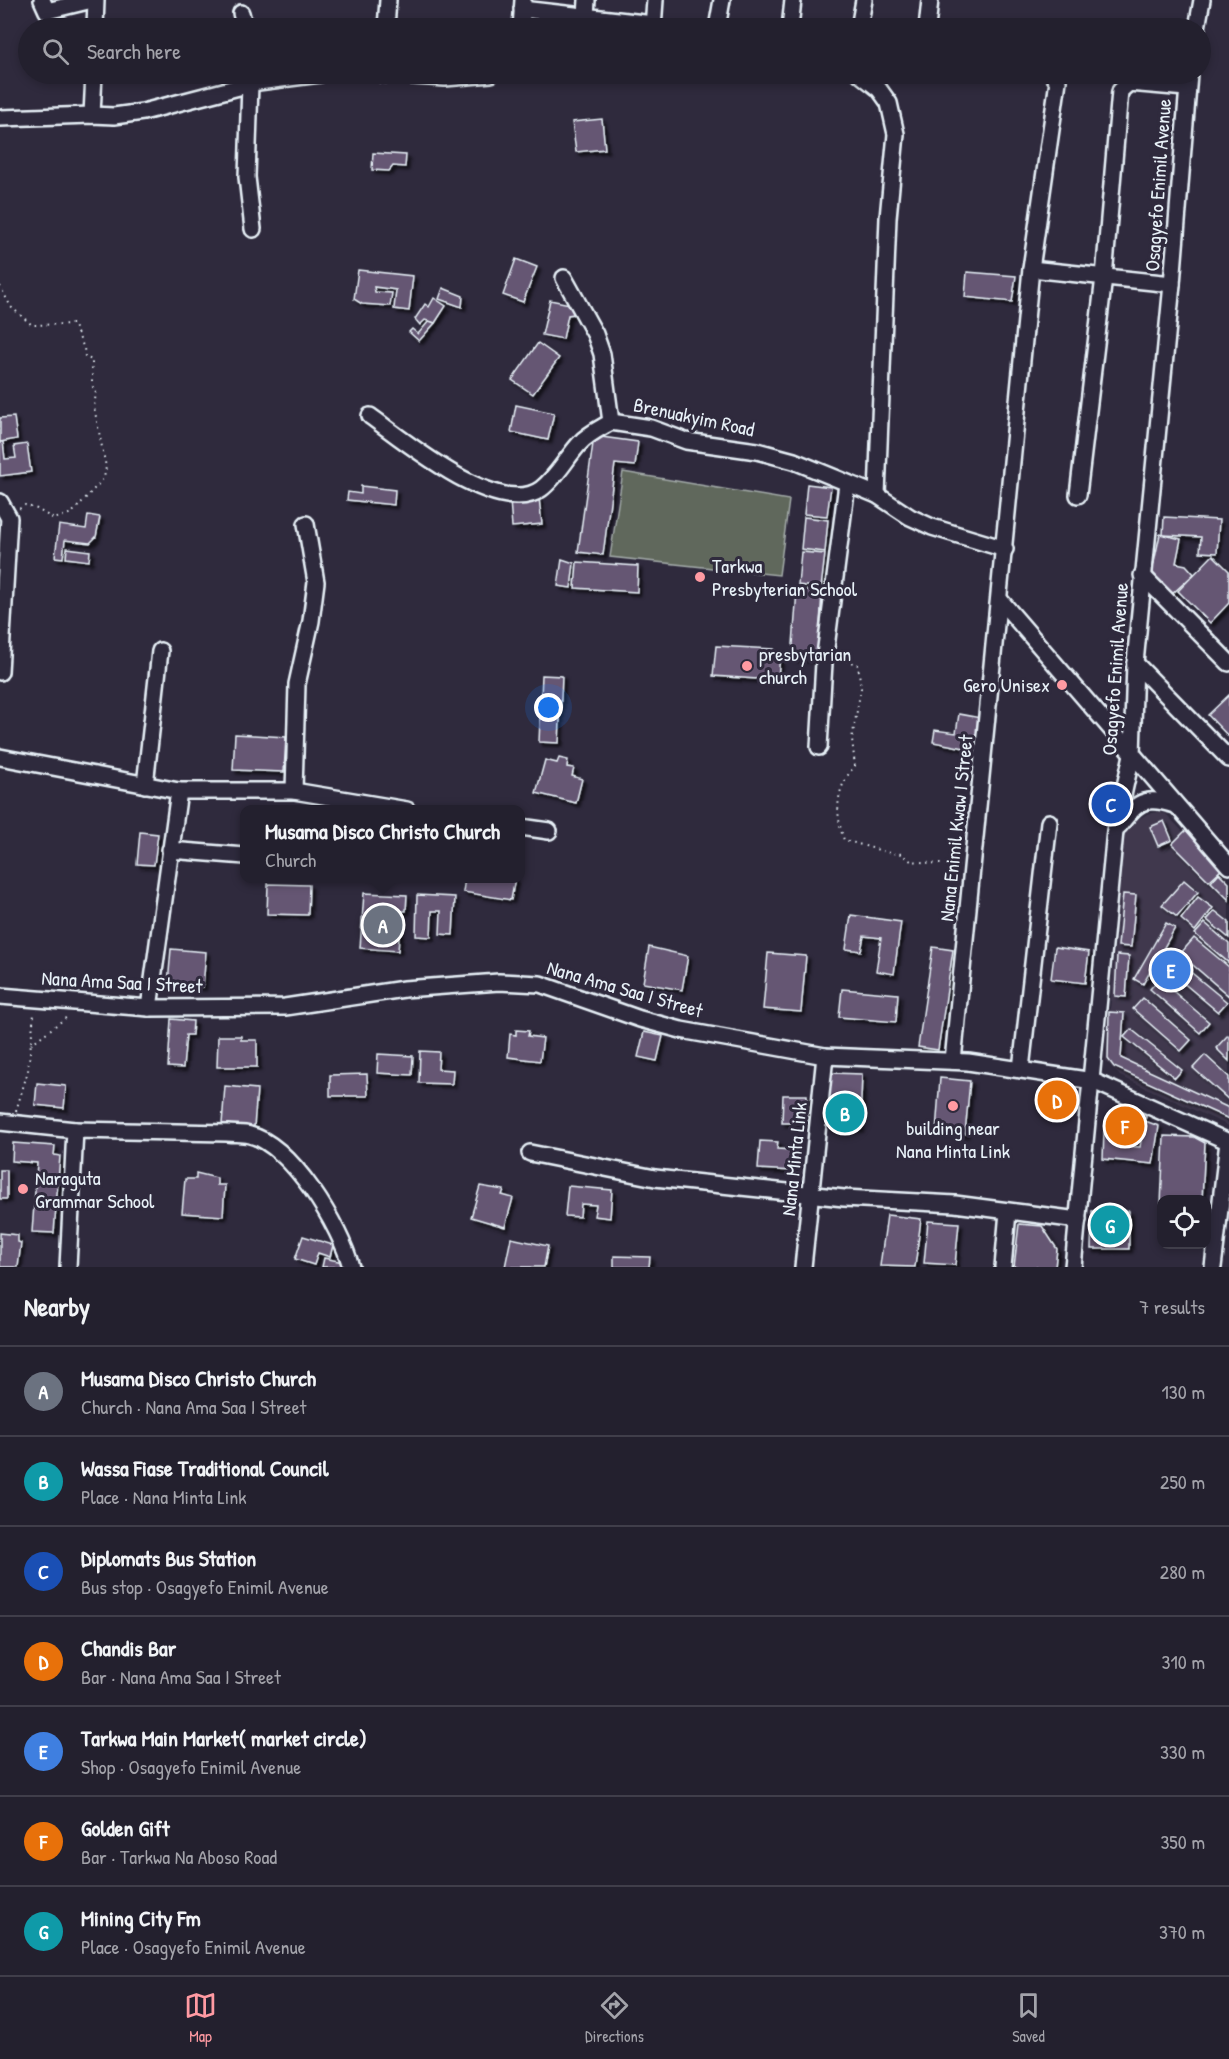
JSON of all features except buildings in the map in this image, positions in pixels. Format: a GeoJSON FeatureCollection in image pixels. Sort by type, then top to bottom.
{"type":"FeatureCollection","features":[{"type":"Feature","properties":{"kind":"street"},"geometry":{"type":"LineString","coordinates":[[42,0],[47,11],[55,12],[94,0],[95,18]]}},
{"type":"Feature","properties":{"kind":"street"},"geometry":{"type":"LineString","coordinates":[[387,18],[388,0]]}},
{"type":"Feature","properties":{"kind":"street"},"geometry":{"type":"LineString","coordinates":[[586,16],[587,0]]}},
{"type":"Feature","properties":{"kind":"street"},"geometry":{"type":"LineString","coordinates":[[654,18],[655,0]]}},
{"type":"Feature","properties":{"kind":"street"},"geometry":{"type":"LineString","coordinates":[[719,18],[722,0]]}},
{"type":"Feature","properties":{"kind":"street"},"geometry":{"type":"LineString","coordinates":[[791,18],[793,0]]}},
{"type":"Feature","properties":{"kind":"street"},"geometry":{"type":"LineString","coordinates":[[861,18],[864,0]]}},
{"type":"Feature","properties":{"kind":"street"},"geometry":{"type":"LineString","coordinates":[[928,18],[930,0]]}},
{"type":"Feature","properties":{"kind":"street"},"geometry":{"type":"LineString","coordinates":[[1199,18],[1202,0]]}},
{"type":"Feature","properties":{"kind":"street"},"geometry":{"type":"LineString","coordinates":[[522,4],[599,18]]}},
{"type":"Feature","properties":{"kind":"street"},"geometry":{"type":"LineString","coordinates":[[241,13],[242,18]]}},
{"type":"Feature","properties":{"kind":"street"},"geometry":{"type":"LineString","coordinates":[[92,115],[94,84]]}},
{"type":"Feature","properties":{"kind":"street"},"geometry":{"type":"LineString","coordinates":[[0,118],[92,115],[114,117],[143,112],[241,84]]}},
{"type":"Feature","properties":{"kind":"street"},"geometry":{"type":"LineString","coordinates":[[253,229],[247,177],[255,84]]}},
{"type":"Feature","properties":{"kind":"street"},"geometry":{"type":"LineString","coordinates":[[873,84],[889,103],[896,134],[888,230],[877,495]]}},
{"type":"Feature","properties":{"kind":"street","name":"Nana Enimil Kwaw I Street"},"geometry":{"type":"LineString","coordinates":[[953,1061],[1031,269],[1058,84]]}},
{"type":"Feature","properties":{"kind":"street"},"geometry":{"type":"LineString","coordinates":[[1078,495],[1104,277],[1120,91],[1128,84]]}},
{"type":"Feature","properties":{"kind":"street","name":"Osagyefo Enimil Avenue"},"geometry":{"type":"LineString","coordinates":[[1073,1267],[1094,1081],[1115,831],[1132,755],[1134,663],[1172,284],[1187,84]]}},
{"type":"Feature","properties":{"kind":"street"},"geometry":{"type":"LineString","coordinates":[[1031,269],[1172,284]]}},
{"type":"Feature","properties":{"kind":"street"},"geometry":{"type":"LineString","coordinates":[[564,278],[595,334],[602,354],[611,422]]}},
{"type":"Feature","properties":{"kind":"street","name":"Brenuakyim Road"},"geometry":{"type":"LineString","coordinates":[[370,416],[462,480],[489,491],[510,495],[528,494],[539,490],[582,441],[611,422],[651,428],[686,441],[772,455],[794,461],[877,495],[910,517],[932,527],[1005,549]]}},
{"type":"Feature","properties":{"kind":"street"},"geometry":{"type":"LineString","coordinates":[[819,747],[827,644],[847,484]]}},
{"type":"Feature","properties":{"kind":"street"},"geometry":{"type":"LineString","coordinates":[[0,502],[9,518],[0,672]]}},
{"type":"Feature","properties":{"kind":"street"},"geometry":{"type":"LineString","coordinates":[[294,791],[297,684],[311,621],[316,582],[306,524]]}},
{"type":"Feature","properties":{"kind":"street"},"geometry":{"type":"LineString","coordinates":[[1142,576],[1229,663]]}},
{"type":"Feature","properties":{"kind":"street"},"geometry":{"type":"LineString","coordinates":[[1000,600],[1229,866]]}},
{"type":"Feature","properties":{"kind":"street"},"geometry":{"type":"LineString","coordinates":[[145,784],[160,651]]}},
{"type":"Feature","properties":{"kind":"street"},"geometry":{"type":"LineString","coordinates":[[1134,663],[1229,759]]}},
{"type":"Feature","properties":{"kind":"street"},"geometry":{"type":"LineString","coordinates":[[0,757],[179,791],[294,791],[377,805]]}},
{"type":"Feature","properties":{"kind":"street"},"geometry":{"type":"LineString","coordinates":[[149,1008],[179,791]]}},
{"type":"Feature","properties":{"kind":"street"},"geometry":{"type":"LineString","coordinates":[[1115,831],[1133,806],[1158,799],[1175,805]]}},
{"type":"Feature","properties":{"kind":"street"},"geometry":{"type":"LineString","coordinates":[[1021,1069],[1049,822]]}},
{"type":"Feature","properties":{"kind":"street"},"geometry":{"type":"LineString","coordinates":[[525,828],[549,831]]}},
{"type":"Feature","properties":{"kind":"street"},"geometry":{"type":"LineString","coordinates":[[170,850],[240,856]]}},
{"type":"Feature","properties":{"kind":"street","name":"Nana Ama Saa I Street"},"geometry":{"type":"LineString","coordinates":[[0,996],[149,1008],[285,1007],[405,988],[499,982],[540,984],[640,1019],[681,1030],[825,1056],[953,1061],[1094,1081],[1228,1142]]}},
{"type":"Feature","properties":{"kind":"street","name":"Nana Minta Link"},"geometry":{"type":"LineString","coordinates":[[803,1267],[813,1195],[825,1056]]}},
{"type":"Feature","properties":{"kind":"street"},"geometry":{"type":"LineString","coordinates":[[6,1122],[75,1130],[227,1133],[250,1135],[262,1140],[274,1148],[315,1193],[332,1220],[351,1267]]}},
{"type":"Feature","properties":{"kind":"street"},"geometry":{"type":"LineString","coordinates":[[68,1267],[75,1130]]}},
{"type":"Feature","properties":{"kind":"street"},"geometry":{"type":"LineString","coordinates":[[1213,1267],[1228,1142]]}},
{"type":"Feature","properties":{"kind":"street"},"geometry":{"type":"LineString","coordinates":[[530,1153],[622,1174],[813,1195],[956,1204],[1078,1220]]}},
{"type":"Feature","properties":{"kind":"street"},"geometry":{"type":"LineString","coordinates":[[1003,1267],[1008,1212]]}},
{"type":"Feature","properties":{"kind":"path"},"geometry":{"type":"LineString","coordinates":[[0,286],[11,307],[32,325],[73,324],[84,348],[85,357],[92,360],[92,385],[96,393],[94,407],[106,467],[104,478],[72,513],[54,519],[37,508],[25,505],[9,518]]}},
{"type":"Feature","properties":{"kind":"path"},"geometry":{"type":"LineString","coordinates":[[827,644],[836,657],[845,658],[858,665],[860,675],[852,739],[855,766],[845,776],[837,806],[844,840],[893,854],[899,853],[910,861],[949,863],[973,870]]}},
{"type":"Feature","properties":{"kind":"path"},"geometry":{"type":"LineString","coordinates":[[6,1122],[28,1071],[35,999]]}},
{"type":"Feature","properties":{"kind":"path"},"geometry":{"type":"LineString","coordinates":[[29,1045],[86,1003]]}},
{"type":"Feature","properties":{"kind":"shaded area"},"geometry":{"type":"Polygon","coordinates":[[[1158,812],[1166,814],[1229,880],[1229,1126],[1120,1076],[1106,1061],[1124,834],[1135,821],[1147,814],[1158,812]]]}},
{"type":"Feature","properties":{"kind":"green space"},"geometry":{"type":"Polygon","coordinates":[[[623,472],[789,500],[779,575],[610,557],[623,472]]]}},
{"type":"Feature","properties":{"kind":"place","name":"Tarkwa Presbyterian School"},"geometry":{"type":"Point","coordinates":[700,577]}},
{"type":"Feature","properties":{"kind":"place","name":"presbytarian church"},"geometry":{"type":"Point","coordinates":[747,666]}},
{"type":"Feature","properties":{"kind":"place","name":"Gero Unisex"},"geometry":{"type":"Point","coordinates":[1062,685]}},
{"type":"Feature","properties":{"kind":"place","name":"Diplomats Bus Station"},"geometry":{"type":"Point","coordinates":[1111,804]}},
{"type":"Feature","properties":{"kind":"place","name":"Musama Disco Christo Church"},"geometry":{"type":"Point","coordinates":[383,925]}},
{"type":"Feature","properties":{"kind":"place","name":"Tarkwa Main Market( market circle)"},"geometry":{"type":"Point","coordinates":[1171,970]}},
{"type":"Feature","properties":{"kind":"place","name":"Chandis Bar"},"geometry":{"type":"Point","coordinates":[1057,1100]}},
{"type":"Feature","properties":{"kind":"place","name":"building near Nana Minta Link"},"geometry":{"type":"Point","coordinates":[953,1106]}},
{"type":"Feature","properties":{"kind":"place","name":"Wassa Fiase Traditional Council"},"geometry":{"type":"Point","coordinates":[845,1113]}},
{"type":"Feature","properties":{"kind":"place","name":"Golden Gift"},"geometry":{"type":"Point","coordinates":[1125,1126]}},
{"type":"Feature","properties":{"kind":"place","name":"Naraguta Grammar School"},"geometry":{"type":"Point","coordinates":[23,1189]}},
{"type":"Feature","properties":{"kind":"place","name":"Mining City Fm"},"geometry":{"type":"Point","coordinates":[1110,1225]}}]}
